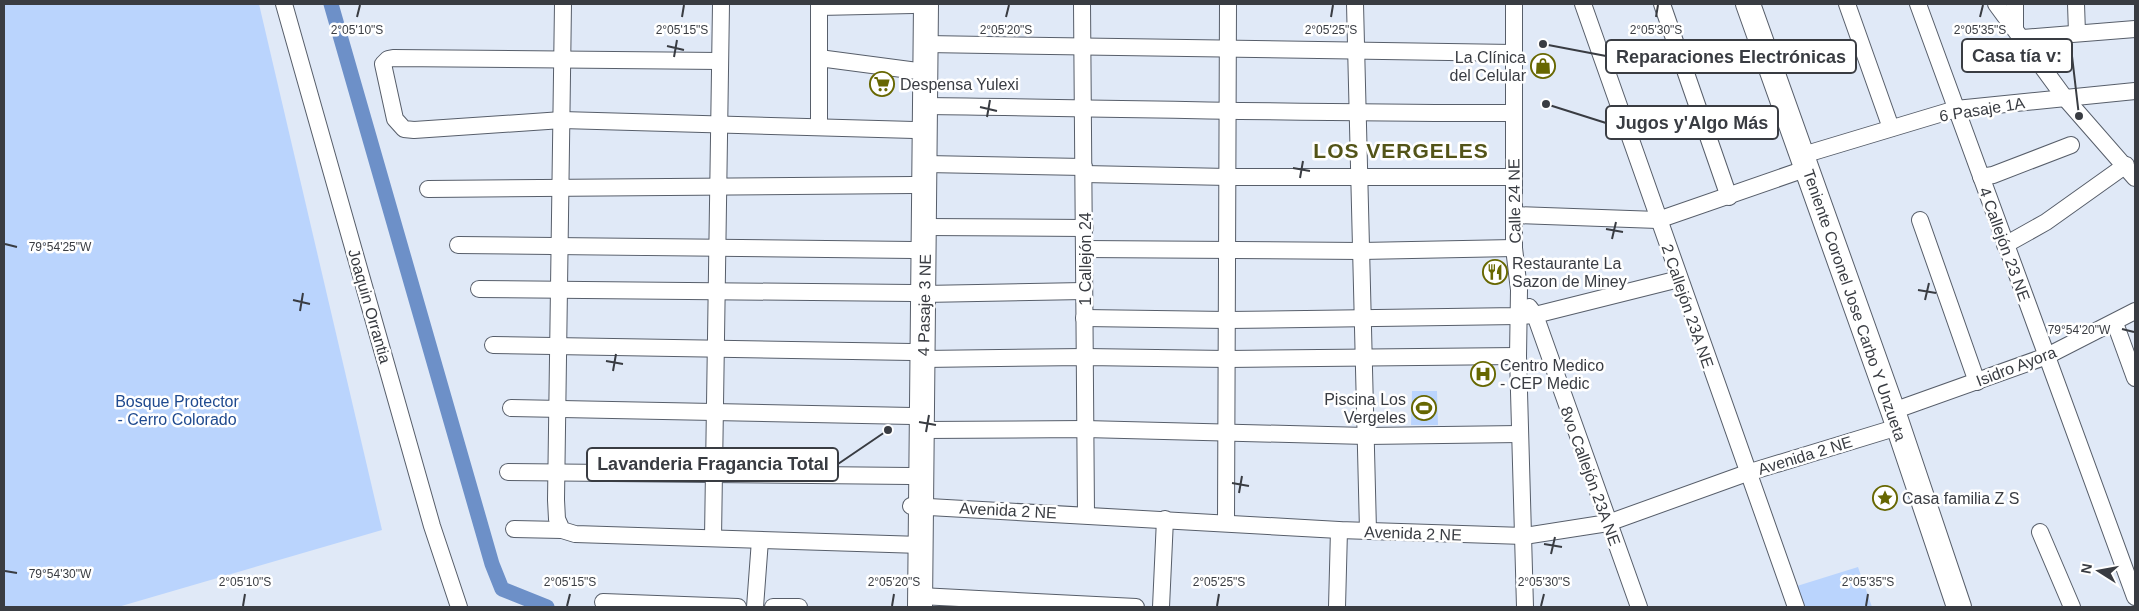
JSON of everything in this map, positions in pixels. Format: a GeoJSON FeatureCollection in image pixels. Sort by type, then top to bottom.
{"type":"FeatureCollection","features":[{"type":"Feature","properties":{"kind":"street","name":"Joaquin Orrantia"},"geometry":{"type":"LineString","coordinates":[[284,4],[432,526],[459,607]]}},
{"type":"Feature","properties":{"kind":"street"},"geometry":{"type":"LineString","coordinates":[[562,530],[557,519],[556,473],[563,4]]}},
{"type":"Feature","properties":{"kind":"street"},"geometry":{"type":"LineString","coordinates":[[713,538],[720,4]]}},
{"type":"Feature","properties":{"kind":"street"},"geometry":{"type":"LineString","coordinates":[[819,127],[819,5],[917,4]]}},
{"type":"Feature","properties":{"kind":"street","name":"4 Pasaje 3 NE"},"geometry":{"type":"LineString","coordinates":[[917,4],[926,44],[920,71],[914,130],[913,250],[918,294]]}},
{"type":"Feature","properties":{"kind":"street","name":"4 Pasaje 3 NE"},"geometry":{"type":"LineString","coordinates":[[916,603],[918,294],[925,227],[926,164],[925,106],[920,71],[917,4]]}},
{"type":"Feature","properties":{"kind":"street","name":"1 Callejón 24"},"geometry":{"type":"LineString","coordinates":[[1082,4],[1086,515]]}},
{"type":"Feature","properties":{"kind":"street"},"geometry":{"type":"LineString","coordinates":[[1226,523],[1228,4]]}},
{"type":"Feature","properties":{"kind":"street"},"geometry":{"type":"LineString","coordinates":[[1355,4],[1368,531]]}},
{"type":"Feature","properties":{"kind":"street","name":"Calle 24 NE"},"geometry":{"type":"LineString","coordinates":[[1514,4],[1514,248],[1519,290],[1518,356],[1525,607]]}},
{"type":"Feature","properties":{"kind":"street","name":"2 Callejón 23A NE"},"geometry":{"type":"LineString","coordinates":[[1582,4],[1796,607]]}},
{"type":"Feature","properties":{"kind":"street"},"geometry":{"type":"LineString","coordinates":[[1662,4],[1729,197]]}},
{"type":"Feature","properties":{"kind":"street","name":"Teniente Coronel Jose Carbo Y Unzueta"},"geometry":{"type":"LineString","coordinates":[[1748,4],[1806,162],[1959,607]]}},
{"type":"Feature","properties":{"kind":"street"},"geometry":{"type":"LineString","coordinates":[[1847,4],[1891,128]]}},
{"type":"Feature","properties":{"kind":"street","name":"4 Callejón 23 NE"},"geometry":{"type":"LineString","coordinates":[[1918,4],[2135,597]]}},
{"type":"Feature","properties":{"kind":"street"},"geometry":{"type":"LineString","coordinates":[[1996,4],[2066,98],[2130,172],[2006,245]]}},
{"type":"Feature","properties":{"kind":"street"},"geometry":{"type":"LineString","coordinates":[[2015,4],[2019,33]]}},
{"type":"Feature","properties":{"kind":"street"},"geometry":{"type":"LineString","coordinates":[[2076,4],[2077,33]]}},
{"type":"Feature","properties":{"kind":"street"},"geometry":{"type":"LineString","coordinates":[[2019,33],[2077,33],[2135,29]]}},
{"type":"Feature","properties":{"kind":"street"},"geometry":{"type":"LineString","coordinates":[[926,44],[1513,53]]}},
{"type":"Feature","properties":{"kind":"street"},"geometry":{"type":"LineString","coordinates":[[720,61],[388,58],[383,64],[396,119],[404,129],[414,130],[562,120],[914,130]]}},
{"type":"Feature","properties":{"kind":"street"},"geometry":{"type":"LineString","coordinates":[[819,58],[920,71]]}},
{"type":"Feature","properties":{"kind":"street","name":"6 Pasaje 1A"},"geometry":{"type":"LineString","coordinates":[[1514,215],[1658,220],[1729,197],[1806,162],[1891,128],[1956,109],[2135,91]]}},
{"type":"Feature","properties":{"kind":"street"},"geometry":{"type":"LineString","coordinates":[[925,106],[1082,107],[1358,114],[1513,113]]}},
{"type":"Feature","properties":{"kind":"street"},"geometry":{"type":"LineString","coordinates":[[1980,177],[1993,175],[2071,145]]}},
{"type":"Feature","properties":{"kind":"street"},"geometry":{"type":"LineString","coordinates":[[926,164],[1228,177],[1514,177]]}},
{"type":"Feature","properties":{"kind":"street"},"geometry":{"type":"LineString","coordinates":[[428,189],[718,185],[913,185]]}},
{"type":"Feature","properties":{"kind":"street"},"geometry":{"type":"LineString","coordinates":[[1920,220],[1977,382]]}},
{"type":"Feature","properties":{"kind":"street"},"geometry":{"type":"LineString","coordinates":[[925,227],[1085,228]]}},
{"type":"Feature","properties":{"kind":"street"},"geometry":{"type":"LineString","coordinates":[[458,245],[913,250]]}},
{"type":"Feature","properties":{"kind":"street"},"geometry":{"type":"LineString","coordinates":[[1084,249],[1361,251],[1514,248]]}},
{"type":"Feature","properties":{"kind":"street"},"geometry":{"type":"LineString","coordinates":[[1084,318],[1227,320],[1535,315],[1679,279]]}},
{"type":"Feature","properties":{"kind":"street"},"geometry":{"type":"LineString","coordinates":[[479,289],[918,294],[1084,291]]}},
{"type":"Feature","properties":{"kind":"street","name":"8vo Callejón 23A NE"},"geometry":{"type":"LineString","coordinates":[[1519,290],[1535,315],[1639,607]]}},
{"type":"Feature","properties":{"kind":"street","name":"Isidro Ayora"},"geometry":{"type":"LineString","coordinates":[[1895,419],[1977,382],[2047,356],[2135,311]]}},
{"type":"Feature","properties":{"kind":"street"},"geometry":{"type":"LineString","coordinates":[[2115,322],[2135,378]]}},
{"type":"Feature","properties":{"kind":"street"},"geometry":{"type":"LineString","coordinates":[[493,345],[715,349],[918,356],[1227,359],[1518,356]]}},
{"type":"Feature","properties":{"kind":"street"},"geometry":{"type":"LineString","coordinates":[[512,408],[714,412],[917,423],[1226,434],[1366,436],[1520,434]]}},
{"type":"Feature","properties":{"kind":"street","name":"Avenida 2 NE"},"geometry":{"type":"LineString","coordinates":[[916,506],[1339,530],[1524,536],[1608,523],[1895,419]]}},
{"type":"Feature","properties":{"kind":"street","name":"4 Pasaje 3 NE"},"geometry":{"type":"LineString","coordinates":[[916,506],[912,476],[917,423]]}},
{"type":"Feature","properties":{"kind":"street"},"geometry":{"type":"LineString","coordinates":[[508,472],[912,476]]}},
{"type":"Feature","properties":{"kind":"street"},"geometry":{"type":"LineString","coordinates":[[1162,607],[1165,519]]}},
{"type":"Feature","properties":{"kind":"street"},"geometry":{"type":"LineString","coordinates":[[514,529],[562,530],[575,534],[916,545]]}},
{"type":"Feature","properties":{"kind":"street"},"geometry":{"type":"LineString","coordinates":[[1337,607],[1339,530]]}},
{"type":"Feature","properties":{"kind":"street"},"geometry":{"type":"LineString","coordinates":[[2040,532],[2072,607]]}},
{"type":"Feature","properties":{"kind":"street"},"geometry":{"type":"LineString","coordinates":[[755,607],[760,540]]}},
{"type":"Feature","properties":{"kind":"street"},"geometry":{"type":"LineString","coordinates":[[603,602],[738,607]]}},
{"type":"Feature","properties":{"kind":"street"},"geometry":{"type":"LineString","coordinates":[[916,603],[1136,607]]}},
{"type":"Feature","properties":{"kind":"street"},"geometry":{"type":"LineString","coordinates":[[773,607],[799,607]]}},
{"type":"Feature","properties":{"kind":"green space","name":"Bosque Protector - Cerro Colorado"},"geometry":{"type":"Polygon","coordinates":[[[4,4],[259,4],[382,530],[118,607],[4,607],[4,4]]]}},
{"type":"Feature","properties":{"kind":"green space","name":"Piscina Los Vergeles"},"geometry":{"type":"Polygon","coordinates":[[[1412,391],[1437,391],[1438,425],[1411,425],[1412,391]]]}},
{"type":"Feature","properties":{"kind":"green space"},"geometry":{"type":"Polygon","coordinates":[[[1858,567],[1872,607],[1804,607],[1797,586],[1858,567]]]}},
{"type":"Feature","properties":{"kind":"waterway"},"geometry":{"type":"LineString","coordinates":[[331,4],[492,564],[502,589],[547,607]]}},
{"type":"Feature","properties":{"kind":"place","name":"Reparaciones Electrónicas"},"geometry":{"type":"Point","coordinates":[1543,44]}},
{"type":"Feature","properties":{"kind":"place","name":"La Clínica del Celular"},"geometry":{"type":"Point","coordinates":[1543,66]}},
{"type":"Feature","properties":{"kind":"place","name":"Despensa Yulexi"},"geometry":{"type":"Point","coordinates":[882,84]}},
{"type":"Feature","properties":{"kind":"place","name":"Jugos y'Algo Más"},"geometry":{"type":"Point","coordinates":[1546,104]}},
{"type":"Feature","properties":{"kind":"place","name":"Casa tía v:"},"geometry":{"type":"Point","coordinates":[2079,116]}},
{"type":"Feature","properties":{"kind":"place","name":"Restaurante La Sazon de Miney"},"geometry":{"type":"Point","coordinates":[1495,272]}},
{"type":"Feature","properties":{"kind":"place","name":"Centro Medico - CEP Medic"},"geometry":{"type":"Point","coordinates":[1483,374]}},
{"type":"Feature","properties":{"kind":"place","name":"Piscina Los Vergeles"},"geometry":{"type":"Point","coordinates":[1424,408]}},
{"type":"Feature","properties":{"kind":"place","name":"Lavanderia Fragancia Total"},"geometry":{"type":"Point","coordinates":[888,430]}},
{"type":"Feature","properties":{"kind":"place","name":"Casa familia Z S"},"geometry":{"type":"Point","coordinates":[1885,498]}},
{"type":"Feature","properties":{"kind":"district","name":"LOS VERGELES"},"geometry":{"type":"Point","coordinates":[1401,151]}}]}
